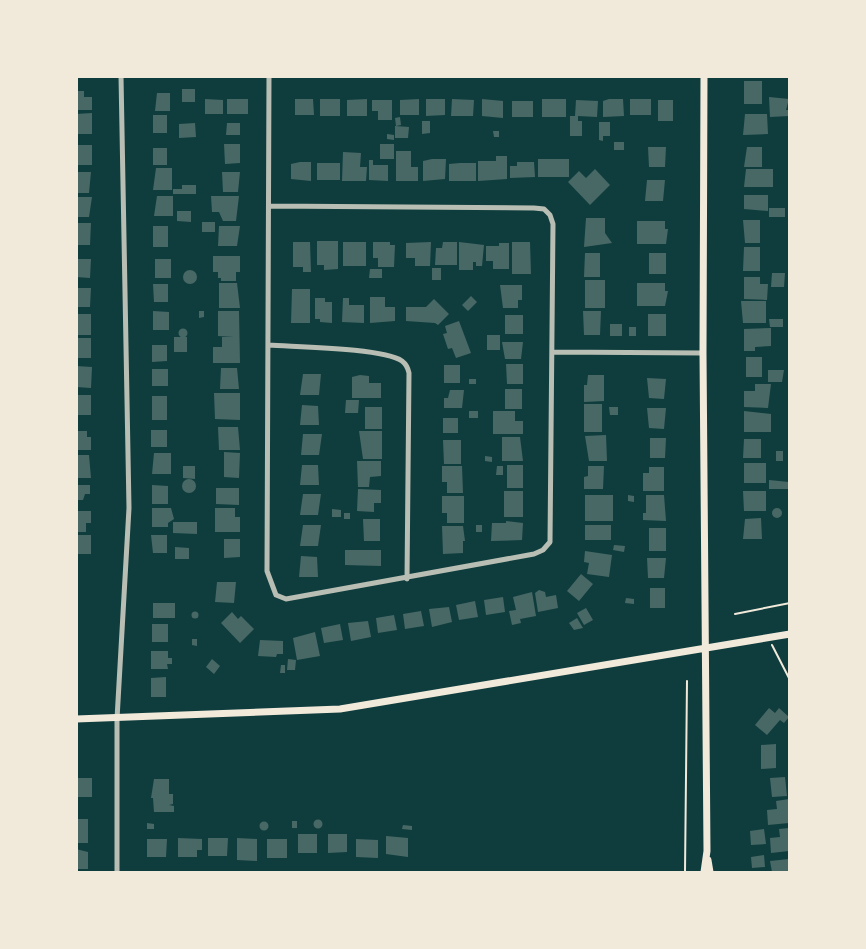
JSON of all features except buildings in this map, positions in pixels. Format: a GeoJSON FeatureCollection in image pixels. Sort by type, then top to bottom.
{"type":"FeatureCollection","features":[{"type":"Feature","properties":{"kind":"main road"},"geometry":{"type":"LineString","coordinates":[[704,76],[705,647],[707,851],[710,873]]}},
{"type":"Feature","properties":{"kind":"main road"},"geometry":{"type":"LineString","coordinates":[[76,719],[340,709],[789,634]]}},
{"type":"Feature","properties":{"kind":"main road"},"geometry":{"type":"LineString","coordinates":[[704,873],[707,851]]}},
{"type":"Feature","properties":{"kind":"street"},"geometry":{"type":"LineString","coordinates":[[117,873],[117,719],[129,508],[121,76]]}},
{"type":"Feature","properties":{"kind":"street"},"geometry":{"type":"LineString","coordinates":[[269,76],[267,571],[276,595],[286,599],[407,579],[534,554],[543,550],[550,542],[553,352],[553,224],[550,215],[544,209],[269,206]]}},
{"type":"Feature","properties":{"kind":"street"},"geometry":{"type":"LineString","coordinates":[[269,345],[380,354],[402,360],[406,365],[409,373],[407,579]]}},
{"type":"Feature","properties":{"kind":"street"},"geometry":{"type":"LineString","coordinates":[[553,352],[703,353]]}},
{"type":"Feature","properties":{"kind":"path"},"geometry":{"type":"LineString","coordinates":[[735,614],[789,603]]}},
{"type":"Feature","properties":{"kind":"path"},"geometry":{"type":"LineString","coordinates":[[769,637],[789,680]]}},
{"type":"Feature","properties":{"kind":"path"},"geometry":{"type":"LineString","coordinates":[[685,873],[687,681]]}}]}
